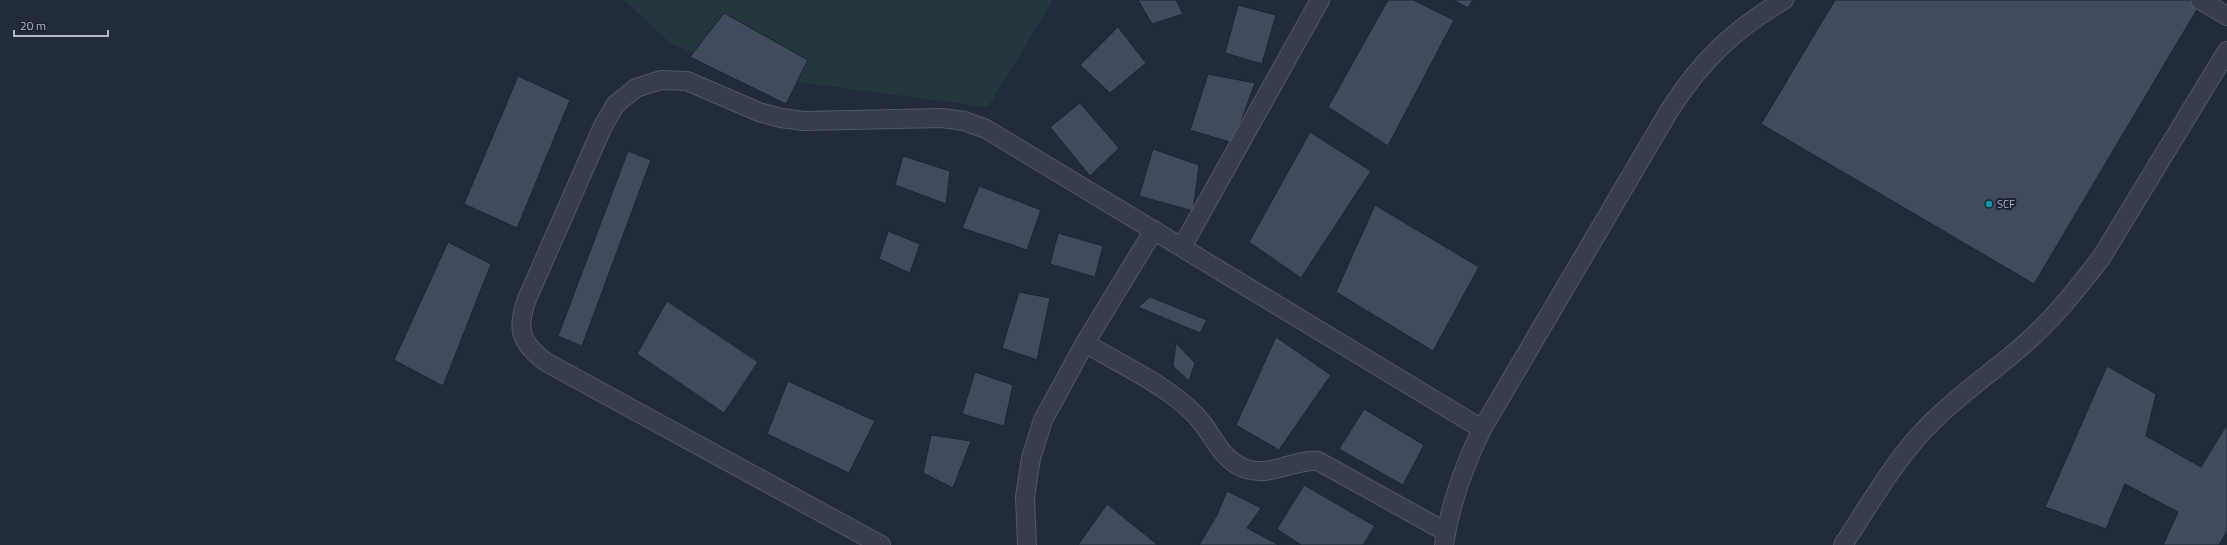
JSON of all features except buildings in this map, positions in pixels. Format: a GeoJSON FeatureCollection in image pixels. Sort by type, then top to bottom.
{"type":"FeatureCollection","features":[{"type":"Feature","properties":{"kind":"lane"},"geometry":{"type":"LineString","coordinates":[[1182,247],[1320,0]]}},
{"type":"Feature","properties":{"kind":"lane"},"geometry":{"type":"LineString","coordinates":[[1085,343],[1175,397],[1190,409],[1203,424],[1222,453],[1233,462],[1247,469],[1261,471],[1276,470],[1298,461],[1318,461],[1445,539],[1459,481],[1482,429],[1687,82],[1708,57],[1732,34],[1759,14],[1784,0]]}},
{"type":"Feature","properties":{"kind":"lane"},"geometry":{"type":"LineString","coordinates":[[2200,0],[2227,16]]}},
{"type":"Feature","properties":{"kind":"lane"},"geometry":{"type":"LineString","coordinates":[[1842,545],[1905,453],[1931,423],[2021,347],[2077,289],[2101,258],[2227,51]]}},
{"type":"Feature","properties":{"kind":"lane"},"geometry":{"type":"LineString","coordinates":[[881,545],[546,362],[531,351],[522,335],[520,316],[602,126],[616,104],[636,88],[661,80],[687,81],[759,112],[781,118],[826,121],[942,118],[964,121],[986,129],[1482,429]]}},
{"type":"Feature","properties":{"kind":"lane"},"geometry":{"type":"LineString","coordinates":[[1027,545],[1025,497],[1031,458],[1043,420],[1085,343],[1154,230]]}},
{"type":"Feature","properties":{"kind":"shaded area"},"geometry":{"type":"Polygon","coordinates":[[[624,0],[1053,0],[988,107],[758,77],[671,44],[624,0]]]}},
{"type":"Feature","properties":{"kind":"place","name":"SCF"},"geometry":{"type":"Point","coordinates":[1989,204]}}]}
